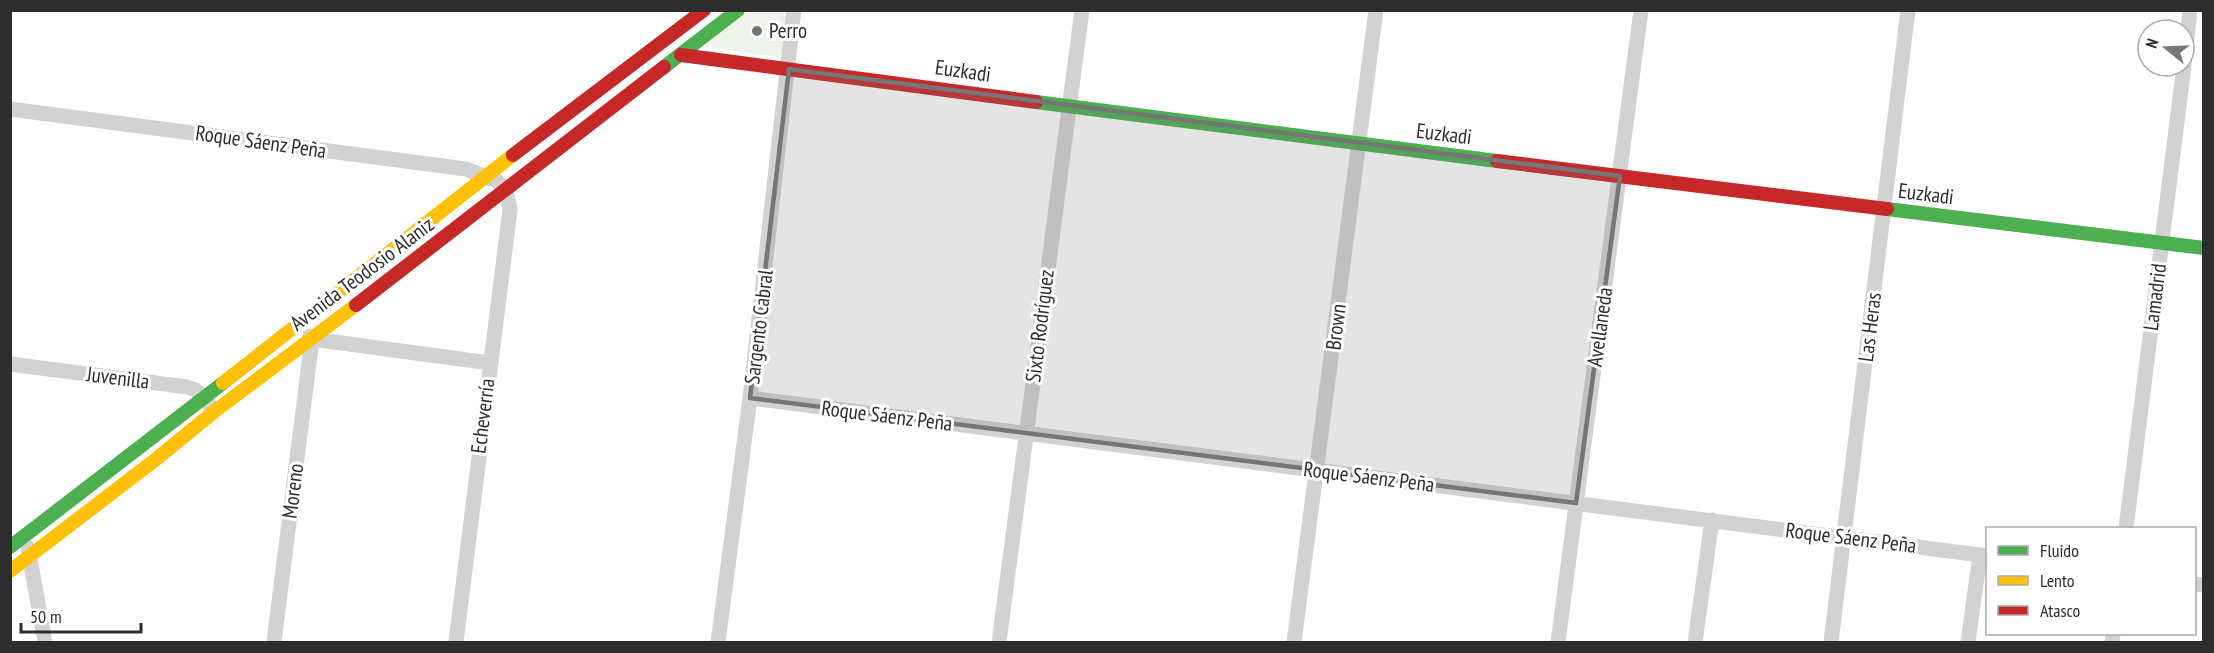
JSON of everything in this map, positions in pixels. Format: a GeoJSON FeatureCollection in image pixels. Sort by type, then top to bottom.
{"type":"FeatureCollection","features":[{"type":"Feature","properties":{"kind":"main road","name":"Avenida Teodosio Alaniz"},"geometry":{"type":"LineString","coordinates":[[10,547],[301,323],[486,175],[704,10]]}},
{"type":"Feature","properties":{"kind":"main road","name":"Avenida Teodosio Alaniz"},"geometry":{"type":"LineString","coordinates":[[10,571],[214,411],[312,339],[738,10]]}},
{"type":"Feature","properties":{"kind":"main road","name":"Euzkadi"},"geometry":{"type":"LineString","coordinates":[[681,55],[1359,144],[2204,248]]}},
{"type":"Feature","properties":{"kind":"street","name":"Sargento Cabral"},"geometry":{"type":"LineString","coordinates":[[718,642],[750,398],[794,10]]}},
{"type":"Feature","properties":{"kind":"street","name":"Sixto Rodríguez"},"geometry":{"type":"LineString","coordinates":[[999,642],[1082,10]]}},
{"type":"Feature","properties":{"kind":"street","name":"Brown"},"geometry":{"type":"LineString","coordinates":[[1294,642],[1376,10]]}},
{"type":"Feature","properties":{"kind":"street","name":"Avellaneda"},"geometry":{"type":"LineString","coordinates":[[1558,642],[1641,10]]}},
{"type":"Feature","properties":{"kind":"street","name":"Las Heras"},"geometry":{"type":"LineString","coordinates":[[1831,642],[1908,10]]}},
{"type":"Feature","properties":{"kind":"street","name":"Lamadrid"},"geometry":{"type":"LineString","coordinates":[[2126,527],[2182,78]]}},
{"type":"Feature","properties":{"kind":"street","name":"Roque Sáenz Peña"},"geometry":{"type":"LineString","coordinates":[[10,109],[455,168],[486,175],[506,190]]}},
{"type":"Feature","properties":{"kind":"street","name":"Echeverría"},"geometry":{"type":"LineString","coordinates":[[456,642],[510,210],[506,190]]}},
{"type":"Feature","properties":{"kind":"street"},"geometry":{"type":"LineString","coordinates":[[301,323],[312,339],[490,363]]}},
{"type":"Feature","properties":{"kind":"street","name":"Moreno"},"geometry":{"type":"LineString","coordinates":[[274,642],[312,339]]}},
{"type":"Feature","properties":{"kind":"street","name":"Juvenilla"},"geometry":{"type":"LineString","coordinates":[[10,364],[187,387],[196,390],[204,397]]}},
{"type":"Feature","properties":{"kind":"street"},"geometry":{"type":"LineString","coordinates":[[204,397],[214,411]]}},
{"type":"Feature","properties":{"kind":"street","name":"Roque Sáenz Peña"},"geometry":{"type":"LineString","coordinates":[[750,398],[1984,556]]}},
{"type":"Feature","properties":{"kind":"street"},"geometry":{"type":"LineString","coordinates":[[1695,642],[1712,520]]}},
{"type":"Feature","properties":{"kind":"street"},"geometry":{"type":"LineString","coordinates":[[25,537],[45,642]]}},
{"type":"Feature","properties":{"kind":"street"},"geometry":{"type":"LineString","coordinates":[[1968,642],[1984,556]]}},
{"type":"Feature","properties":{"kind":"highlighted area"},"geometry":{"type":"Polygon","coordinates":[[[789,69],[1620,176],[1576,503],[750,398],[789,69]]]}},
{"type":"Feature","properties":{"kind":"shaded area"},"geometry":{"type":"Polygon","coordinates":[[[747,11],[789,11],[783,52],[778,57],[711,47],[711,38],[747,11]]]}},
{"type":"Feature","properties":{"kind":"traffic: fast"},"geometry":{"type":"LineString","coordinates":[[664,67],[738,10]]}},
{"type":"Feature","properties":{"kind":"traffic: fast"},"geometry":{"type":"LineString","coordinates":[[1036,102],[1497,161]]}},
{"type":"Feature","properties":{"kind":"traffic: fast"},"geometry":{"type":"LineString","coordinates":[[1887,209],[2204,248]]}},
{"type":"Feature","properties":{"kind":"traffic: fast"},"geometry":{"type":"LineString","coordinates":[[10,547],[223,383]]}},
{"type":"Feature","properties":{"kind":"traffic: slow"},"geometry":{"type":"LineString","coordinates":[[223,383],[513,155]]}},
{"type":"Feature","properties":{"kind":"traffic: slow"},"geometry":{"type":"LineString","coordinates":[[10,571],[215,411],[356,305]]}},
{"type":"Feature","properties":{"kind":"traffic: jam"},"geometry":{"type":"LineString","coordinates":[[513,155],[704,10]]}},
{"type":"Feature","properties":{"kind":"traffic: jam"},"geometry":{"type":"LineString","coordinates":[[681,55],[1036,102]]}},
{"type":"Feature","properties":{"kind":"traffic: jam"},"geometry":{"type":"LineString","coordinates":[[356,305],[664,67]]}},
{"type":"Feature","properties":{"kind":"traffic: jam"},"geometry":{"type":"LineString","coordinates":[[1497,161],[1887,209]]}},
{"type":"Feature","properties":{"kind":"place","name":"Perro"},"geometry":{"type":"Point","coordinates":[757,31]}}]}
